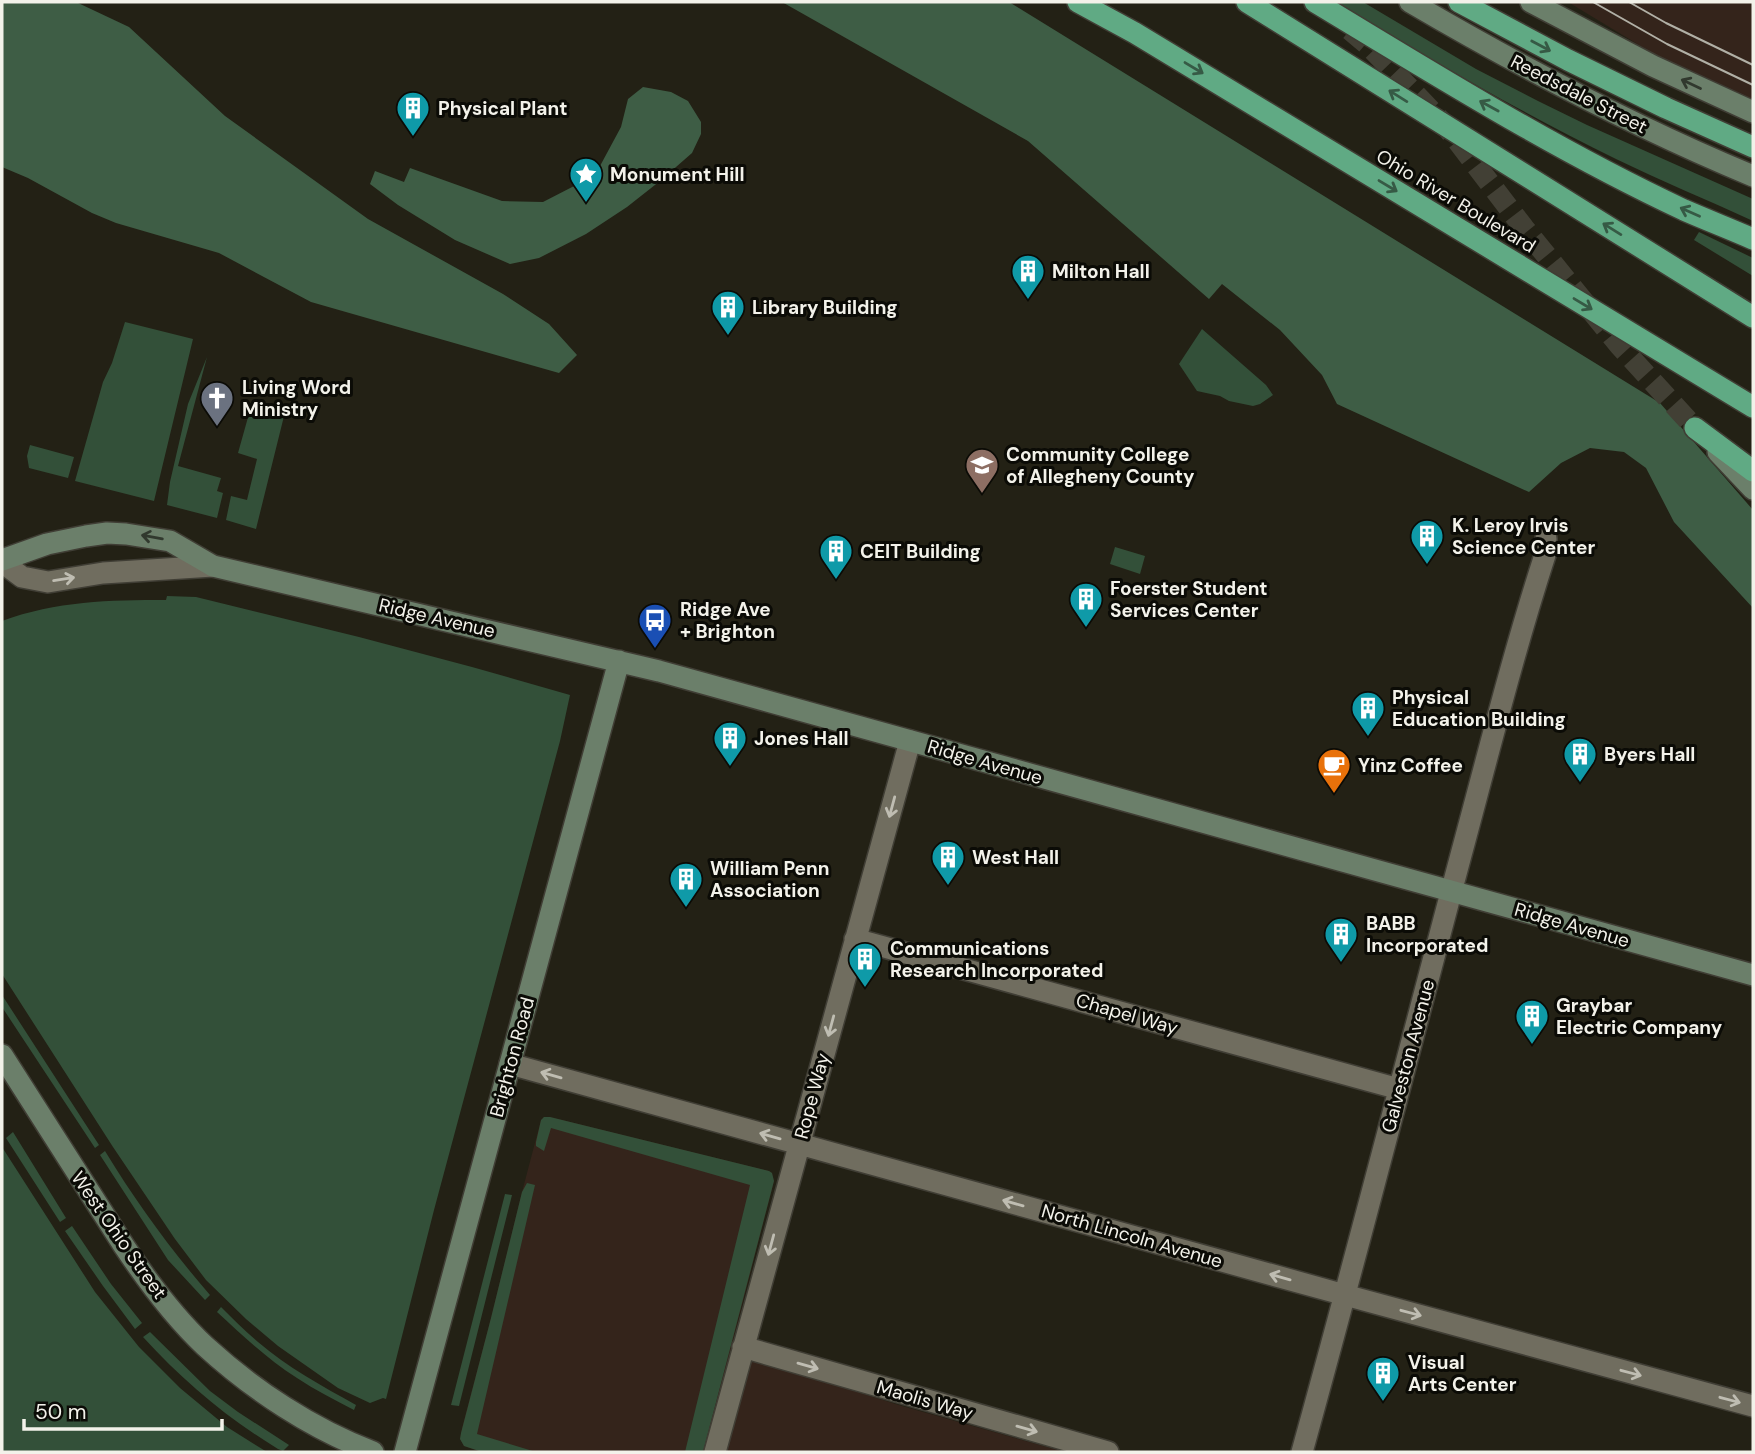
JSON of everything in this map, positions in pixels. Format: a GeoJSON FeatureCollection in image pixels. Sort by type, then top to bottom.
{"type":"FeatureCollection","features":[{"type":"Feature","properties":{"kind":"highway"},"geometry":{"type":"LineString","coordinates":[[1078,2],[1135,33]]}},
{"type":"Feature","properties":{"kind":"highway"},"geometry":{"type":"LineString","coordinates":[[1090,2],[1135,33]]}},
{"type":"Feature","properties":{"kind":"highway"},"geometry":{"type":"LineString","coordinates":[[1247,2],[1753,317]]}},
{"type":"Feature","properties":{"kind":"highway"},"geometry":{"type":"LineString","coordinates":[[1315,2],[1581,158],[1685,210],[1753,239]]}},
{"type":"Feature","properties":{"kind":"highway"},"geometry":{"type":"LineString","coordinates":[[1459,2],[1568,60],[1753,147]]}},
{"type":"Feature","properties":{"kind":"highway","name":"Ohio River Boulevard"},"geometry":{"type":"LineString","coordinates":[[1135,33],[1753,407]]}},
{"type":"Feature","properties":{"kind":"highway"},"geometry":{"type":"LineString","coordinates":[[1695,428],[1753,471]]}},
{"type":"Feature","properties":{"kind":"main road","name":"Reedsdale Street"},"geometry":{"type":"LineString","coordinates":[[1410,2],[1601,107],[1753,176]]}},
{"type":"Feature","properties":{"kind":"main road"},"geometry":{"type":"LineString","coordinates":[[1531,2],[1653,66],[1753,112]]}},
{"type":"Feature","properties":{"kind":"main road"},"geometry":{"type":"LineString","coordinates":[[1695,428],[1753,489]]}},
{"type":"Feature","properties":{"kind":"main road","name":"Ridge Avenue"},"geometry":{"type":"LineString","coordinates":[[2,561],[47,544],[97,535],[126,534],[170,541],[213,566],[619,661],[1753,975]]}},
{"type":"Feature","properties":{"kind":"main road","name":"Brighton Road"},"geometry":{"type":"LineString","coordinates":[[405,1452],[619,661]]}},
{"type":"Feature","properties":{"kind":"main road","name":"West Ohio Street"},"geometry":{"type":"LineString","coordinates":[[2,1055],[124,1247],[173,1313],[205,1346],[275,1400],[338,1437],[373,1452]]}},
{"type":"Feature","properties":{"kind":"street","name":"Galveston Avenue"},"geometry":{"type":"LineString","coordinates":[[1302,1452],[1451,891],[1545,555],[1546,540]]}},
{"type":"Feature","properties":{"kind":"street","name":"Ridge Avenue"},"geometry":{"type":"LineString","coordinates":[[2,561],[22,577],[48,582],[103,573],[213,566]]}},
{"type":"Feature","properties":{"kind":"street","name":"Rope Way"},"geometry":{"type":"LineString","coordinates":[[715,1452],[910,741]]}},
{"type":"Feature","properties":{"kind":"street","name":"Chapel Way"},"geometry":{"type":"LineString","coordinates":[[855,939],[1399,1089]]}},
{"type":"Feature","properties":{"kind":"street","name":"North Lincoln Avenue"},"geometry":{"type":"LineString","coordinates":[[510,1064],[1753,1406]]}},
{"type":"Feature","properties":{"kind":"street","name":"Maolis Way"},"geometry":{"type":"LineString","coordinates":[[743,1347],[1108,1452]]}},
{"type":"Feature","properties":{"kind":"shaded area"},"geometry":{"type":"Polygon","coordinates":[[[1568,2],[1753,2],[1753,104],[1667,62],[1568,2]]]}},
{"type":"Feature","properties":{"kind":"shaded area"},"geometry":{"type":"Polygon","coordinates":[[[544,1117],[772,1173],[774,1181],[730,1352],[902,1406],[1065,1452],[482,1452],[464,1446],[460,1439],[462,1428],[522,1192],[544,1117]]]}},
{"type":"Feature","properties":{"kind":"green space"},"geometry":{"type":"Polygon","coordinates":[[[2,2],[76,2],[129,27],[225,116],[368,219],[503,294],[549,324],[577,355],[559,373],[311,302],[219,253],[116,223],[2,167],[2,2]]]}},
{"type":"Feature","properties":{"kind":"green space"},"geometry":{"type":"Polygon","coordinates":[[[782,2],[1009,2],[1660,403],[1753,510],[1753,608],[1674,522],[1646,468],[1624,452],[1590,448],[1561,463],[1529,492],[1337,404],[1322,375],[1280,330],[1222,284],[1209,299],[1028,141],[782,2]]]}},
{"type":"Feature","properties":{"kind":"green space"},"geometry":{"type":"Polygon","coordinates":[[[1336,2],[1363,2],[1476,69],[1538,101],[1753,199],[1753,221],[1633,167],[1545,123],[1336,2]]]}},
{"type":"Feature","properties":{"kind":"green space"},"geometry":{"type":"Polygon","coordinates":[[[643,87],[671,92],[688,101],[701,122],[701,134],[692,153],[627,207],[586,234],[539,258],[510,264],[455,240],[398,205],[370,184],[375,171],[404,182],[410,168],[502,201],[543,202],[578,184],[600,166],[621,127],[628,99],[643,87]]]}},
{"type":"Feature","properties":{"kind":"green space"},"geometry":{"type":"Polygon","coordinates":[[[1699,232],[1753,258],[1753,276],[1694,240],[1699,232]]]}},
{"type":"Feature","properties":{"kind":"green space"},"geometry":{"type":"Polygon","coordinates":[[[125,322],[193,339],[154,501],[75,481],[103,382],[125,322]]]}},
{"type":"Feature","properties":{"kind":"green space"},"geometry":{"type":"Polygon","coordinates":[[[1202,329],[1266,385],[1273,395],[1253,406],[1197,391],[1179,364],[1202,329]]]}},
{"type":"Feature","properties":{"kind":"green space"},"geometry":{"type":"Polygon","coordinates":[[[207,357],[178,466],[221,478],[217,491],[223,493],[217,518],[167,505],[188,404],[207,357]]]}},
{"type":"Feature","properties":{"kind":"green space"},"geometry":{"type":"Polygon","coordinates":[[[252,403],[273,407],[287,404],[256,529],[226,520],[231,496],[247,500],[257,459],[238,453],[252,403]]]}},
{"type":"Feature","properties":{"kind":"green space"},"geometry":{"type":"Polygon","coordinates":[[[30,445],[74,457],[68,478],[29,468],[27,456],[30,445]]]}},
{"type":"Feature","properties":{"kind":"green space"},"geometry":{"type":"Polygon","coordinates":[[[1115,547],[1145,556],[1140,574],[1110,564],[1115,547]]]}},
{"type":"Feature","properties":{"kind":"green space"},"geometry":{"type":"Polygon","coordinates":[[[167,596],[196,597],[359,637],[570,695],[386,1399],[370,1403],[338,1388],[278,1346],[206,1280],[113,1147],[2,974],[2,621],[43,609],[104,601],[166,600],[167,596]]]}},
{"type":"Feature","properties":{"kind":"green space"},"geometry":{"type":"Polygon","coordinates":[[[2,995],[99,1145],[95,1148],[2,1007],[2,995]]]}},
{"type":"Feature","properties":{"kind":"green space"},"geometry":{"type":"Polygon","coordinates":[[[544,1117],[772,1173],[774,1181],[703,1452],[685,1452],[750,1185],[551,1128],[544,1151],[536,1146],[536,1142],[544,1117]]]}},
{"type":"Feature","properties":{"kind":"green space"},"geometry":{"type":"Polygon","coordinates":[[[13,1132],[66,1218],[60,1222],[6,1138],[13,1132]]]}},
{"type":"Feature","properties":{"kind":"green space"},"geometry":{"type":"Polygon","coordinates":[[[2,1147],[95,1292],[139,1347],[180,1388],[227,1427],[267,1452],[2,1452],[2,1147]]]}},
{"type":"Feature","properties":{"kind":"green space"},"geometry":{"type":"Polygon","coordinates":[[[105,1151],[154,1225],[210,1295],[205,1300],[168,1260],[100,1155],[105,1151]]]}},
{"type":"Feature","properties":{"kind":"green space"},"geometry":{"type":"Polygon","coordinates":[[[527,1183],[535,1185],[477,1434],[536,1452],[482,1452],[464,1446],[460,1439],[461,1433],[522,1192],[527,1183]]]}},
{"type":"Feature","properties":{"kind":"green space"},"geometry":{"type":"Polygon","coordinates":[[[505,1194],[512,1195],[459,1406],[451,1405],[505,1194]]]}},
{"type":"Feature","properties":{"kind":"green space"},"geometry":{"type":"Polygon","coordinates":[[[72,1226],[111,1284],[142,1323],[135,1329],[65,1231],[72,1226]]]}},
{"type":"Feature","properties":{"kind":"green space"},"geometry":{"type":"Polygon","coordinates":[[[221,1307],[269,1351],[305,1376],[356,1405],[354,1410],[311,1387],[275,1363],[217,1312],[221,1307]]]}},
{"type":"Feature","properties":{"kind":"green space"},"geometry":{"type":"Polygon","coordinates":[[[150,1332],[210,1391],[289,1445],[283,1451],[278,1449],[206,1398],[143,1337],[150,1332]]]}},
{"type":"Feature","properties":{"kind":"tunnel"},"geometry":{"type":"LineString","coordinates":[[1350,30],[1369,46],[1446,126],[1619,345],[1695,428]]}},
{"type":"Feature","properties":{"kind":"tram line"},"geometry":{"type":"LineString","coordinates":[[1593,2],[1667,44],[1753,85]]}},
{"type":"Feature","properties":{"kind":"tram line"},"geometry":{"type":"LineString","coordinates":[[1629,2],[1753,65]]}},
{"type":"Feature","properties":{"kind":"place","name":"Physical Plant"},"geometry":{"type":"Point","coordinates":[413,138]}},
{"type":"Feature","properties":{"kind":"place","name":"Monument Hill"},"geometry":{"type":"Point","coordinates":[586,204]}},
{"type":"Feature","properties":{"kind":"place","name":"Milton Hall"},"geometry":{"type":"Point","coordinates":[1028,301]}},
{"type":"Feature","properties":{"kind":"place","name":"Library Building"},"geometry":{"type":"Point","coordinates":[728,337]}},
{"type":"Feature","properties":{"kind":"place","name":"Living Word Ministry"},"geometry":{"type":"Point","coordinates":[217,428]}},
{"type":"Feature","properties":{"kind":"place","name":"Community College of Allegheny County"},"geometry":{"type":"Point","coordinates":[982,495]}},
{"type":"Feature","properties":{"kind":"place","name":"K. Leroy Irvis Science Center"},"geometry":{"type":"Point","coordinates":[1427,566]}},
{"type":"Feature","properties":{"kind":"place","name":"CEIT Building"},"geometry":{"type":"Point","coordinates":[836,581]}},
{"type":"Feature","properties":{"kind":"place","name":"Foerster Student Services Center"},"geometry":{"type":"Point","coordinates":[1086,629]}},
{"type":"Feature","properties":{"kind":"place","name":"Ridge Ave + Brighton"},"geometry":{"type":"Point","coordinates":[655,650]}},
{"type":"Feature","properties":{"kind":"place","name":"Physical Education Building"},"geometry":{"type":"Point","coordinates":[1368,738]}},
{"type":"Feature","properties":{"kind":"place","name":"Jones Hall"},"geometry":{"type":"Point","coordinates":[730,768]}},
{"type":"Feature","properties":{"kind":"place","name":"Byers Hall"},"geometry":{"type":"Point","coordinates":[1580,784]}},
{"type":"Feature","properties":{"kind":"place","name":"Yinz Coffee"},"geometry":{"type":"Point","coordinates":[1334,795]}},
{"type":"Feature","properties":{"kind":"place","name":"West Hall"},"geometry":{"type":"Point","coordinates":[948,887]}},
{"type":"Feature","properties":{"kind":"place","name":"William Penn Association"},"geometry":{"type":"Point","coordinates":[686,909]}},
{"type":"Feature","properties":{"kind":"place","name":"BABB Incorporated"},"geometry":{"type":"Point","coordinates":[1341,964]}},
{"type":"Feature","properties":{"kind":"place","name":"Communications Research Incorporated"},"geometry":{"type":"Point","coordinates":[865,989]}},
{"type":"Feature","properties":{"kind":"place","name":"Graybar Electric Company"},"geometry":{"type":"Point","coordinates":[1532,1046]}},
{"type":"Feature","properties":{"kind":"place","name":"Visual Arts Center"},"geometry":{"type":"Point","coordinates":[1383,1403]}}]}
